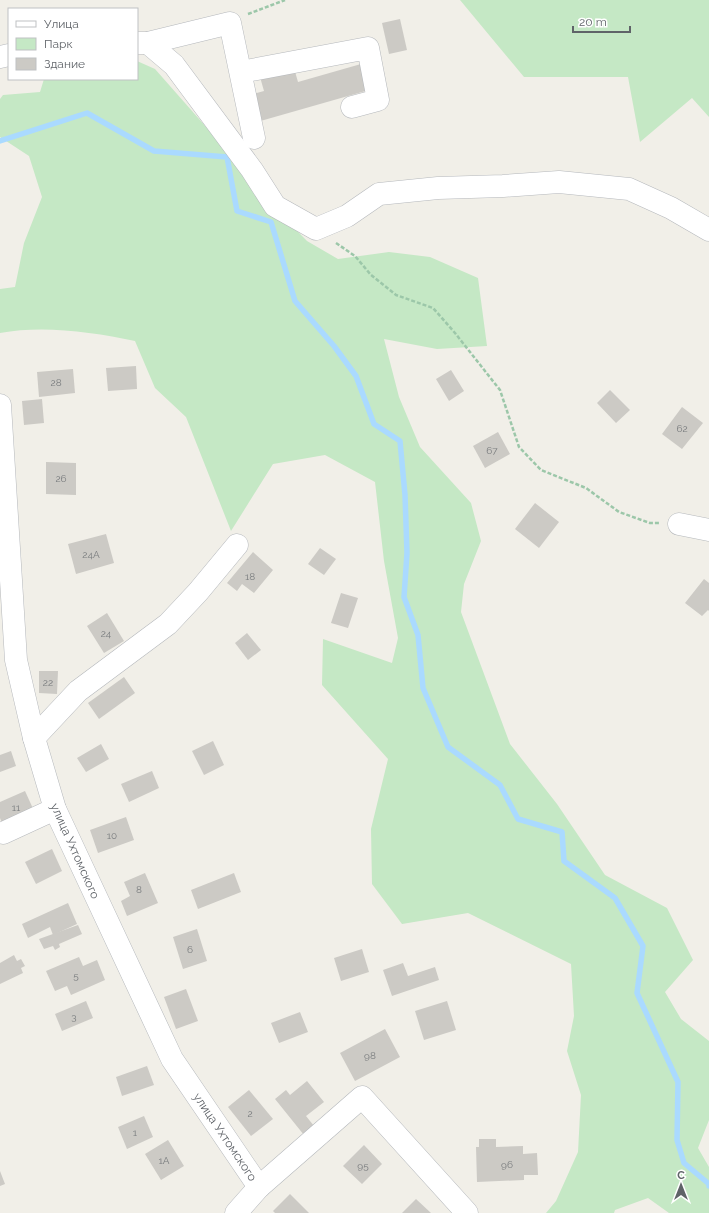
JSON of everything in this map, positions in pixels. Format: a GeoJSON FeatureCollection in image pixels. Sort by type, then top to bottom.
{"type":"FeatureCollection","features":[{"type":"Feature","properties":{"kind":"street"},"geometry":{"type":"LineString","coordinates":[[143,43],[230,23],[254,138]]}},
{"type":"Feature","properties":{"kind":"street"},"geometry":{"type":"LineString","coordinates":[[143,43],[174,66],[252,170],[275,206],[316,229],[347,216],[379,194],[438,188],[503,186],[559,182],[629,189],[671,208],[709,230]]}},
{"type":"Feature","properties":{"kind":"street"},"geometry":{"type":"LineString","coordinates":[[241,72],[368,48],[378,100],[352,107]]}},
{"type":"Feature","properties":{"kind":"street","name":"улица Ухтомского"},"geometry":{"type":"LineString","coordinates":[[0,405],[16,660],[34,738],[55,809],[172,1059],[259,1187]]}},
{"type":"Feature","properties":{"kind":"street"},"geometry":{"type":"LineString","coordinates":[[679,524],[709,530]]}},
{"type":"Feature","properties":{"kind":"street"},"geometry":{"type":"LineString","coordinates":[[34,738],[78,692],[168,624],[198,592],[237,545]]}},
{"type":"Feature","properties":{"kind":"street"},"geometry":{"type":"LineString","coordinates":[[3,834],[55,809]]}},
{"type":"Feature","properties":{"kind":"street"},"geometry":{"type":"LineString","coordinates":[[236,1213],[259,1187],[362,1097],[467,1213]]}},
{"type":"Feature","properties":{"kind":"path"},"geometry":{"type":"LineString","coordinates":[[230,23],[285,0]]}},
{"type":"Feature","properties":{"kind":"path"},"geometry":{"type":"LineString","coordinates":[[316,229],[355,256],[371,275],[396,295],[433,308],[455,333],[500,390],[519,447],[541,470],[586,488],[619,512],[650,523],[679,524]]}},
{"type":"Feature","properties":{"kind":"green space"},"geometry":{"type":"Polygon","coordinates":[[[460,0],[709,0],[709,117],[692,98],[640,142],[628,77],[524,77],[460,0]]]}},
{"type":"Feature","properties":{"kind":"green space"},"geometry":{"type":"Polygon","coordinates":[[[138,61],[155,69],[207,128],[256,189],[307,241],[338,259],[389,252],[430,257],[478,278],[487,346],[437,349],[384,339],[399,397],[420,447],[471,503],[481,541],[464,584],[461,612],[510,744],[557,804],[605,875],[667,908],[693,960],[665,992],[681,1019],[709,1041],[709,1120],[698,1148],[709,1167],[709,1213],[669,1213],[648,1198],[615,1210],[614,1213],[546,1213],[556,1201],[578,1152],[581,1095],[567,1051],[574,1016],[571,964],[468,913],[402,924],[372,884],[371,829],[388,759],[322,685],[323,639],[392,663],[398,638],[384,561],[375,482],[325,455],[273,464],[231,531],[186,417],[155,388],[135,341],[85,332],[33,330],[0,333],[0,289],[15,287],[24,243],[42,197],[29,156],[0,137],[0,99],[3,95],[40,92],[44,80],[138,80],[138,61]]]}},
{"type":"Feature","properties":{"kind":"building"},"geometry":{"type":"Polygon","coordinates":[[[400,19],[407,50],[389,54],[382,23],[400,19]]]}},
{"type":"Feature","properties":{"kind":"building"},"geometry":{"type":"Polygon","coordinates":[[[361,64],[369,90],[257,122],[249,95],[264,91],[260,77],[294,68],[298,82],[361,64]]]}},
{"type":"Feature","properties":{"kind":"building"},"geometry":{"type":"Polygon","coordinates":[[[136,366],[137,389],[108,391],[106,368],[136,366]]]}},
{"type":"Feature","properties":{"kind":"building"},"geometry":{"type":"Polygon","coordinates":[[[73,369],[75,393],[39,397],[37,372],[73,369]]]}},
{"type":"Feature","properties":{"kind":"building"},"geometry":{"type":"Polygon","coordinates":[[[451,370],[464,391],[449,401],[436,379],[451,370]]]}},
{"type":"Feature","properties":{"kind":"building"},"geometry":{"type":"Polygon","coordinates":[[[610,390],[630,410],[616,423],[597,403],[610,390]]]}},
{"type":"Feature","properties":{"kind":"building"},"geometry":{"type":"Polygon","coordinates":[[[42,399],[44,423],[24,425],[22,401],[42,399]]]}},
{"type":"Feature","properties":{"kind":"building"},"geometry":{"type":"Polygon","coordinates":[[[682,407],[703,423],[682,449],[662,434],[682,407]]]}},
{"type":"Feature","properties":{"kind":"building"},"geometry":{"type":"Polygon","coordinates":[[[498,432],[510,454],[485,468],[473,446],[498,432]]]}},
{"type":"Feature","properties":{"kind":"building"},"geometry":{"type":"Polygon","coordinates":[[[46,462],[76,463],[76,495],[46,494],[46,462]]]}},
{"type":"Feature","properties":{"kind":"building"},"geometry":{"type":"Polygon","coordinates":[[[535,503],[559,522],[539,548],[515,529],[535,503]]]}},
{"type":"Feature","properties":{"kind":"building"},"geometry":{"type":"Polygon","coordinates":[[[106,534],[114,563],[76,574],[68,544],[106,534]]]}},
{"type":"Feature","properties":{"kind":"building"},"geometry":{"type":"Polygon","coordinates":[[[320,548],[336,559],[324,575],[308,564],[320,548]]]}},
{"type":"Feature","properties":{"kind":"building"},"geometry":{"type":"Polygon","coordinates":[[[253,552],[273,570],[254,593],[242,584],[237,591],[227,583],[253,552]]]}},
{"type":"Feature","properties":{"kind":"building"},"geometry":{"type":"Polygon","coordinates":[[[704,579],[709,583],[709,611],[708,610],[702,616],[685,603],[704,579]]]}},
{"type":"Feature","properties":{"kind":"building"},"geometry":{"type":"Polygon","coordinates":[[[341,593],[358,598],[348,628],[331,623],[341,593]]]}},
{"type":"Feature","properties":{"kind":"building"},"geometry":{"type":"Polygon","coordinates":[[[107,613],[124,641],[104,653],[87,626],[107,613]]]}},
{"type":"Feature","properties":{"kind":"building"},"geometry":{"type":"Polygon","coordinates":[[[247,633],[261,650],[248,660],[235,643],[247,633]]]}},
{"type":"Feature","properties":{"kind":"building"},"geometry":{"type":"Polygon","coordinates":[[[39,671],[58,671],[57,694],[39,693],[39,671]]]}},
{"type":"Feature","properties":{"kind":"building"},"geometry":{"type":"Polygon","coordinates":[[[124,677],[135,693],[99,719],[88,703],[124,677]]]}},
{"type":"Feature","properties":{"kind":"building"},"geometry":{"type":"Polygon","coordinates":[[[213,741],[224,765],[204,775],[192,751],[213,741]]]}},
{"type":"Feature","properties":{"kind":"building"},"geometry":{"type":"Polygon","coordinates":[[[101,744],[109,759],[86,772],[77,758],[101,744]]]}},
{"type":"Feature","properties":{"kind":"building"},"geometry":{"type":"Polygon","coordinates":[[[11,751],[16,766],[0,772],[0,755],[11,751]]]}},
{"type":"Feature","properties":{"kind":"building"},"geometry":{"type":"Polygon","coordinates":[[[152,771],[159,788],[129,802],[121,784],[152,771]]]}},
{"type":"Feature","properties":{"kind":"building"},"geometry":{"type":"Polygon","coordinates":[[[25,791],[35,813],[3,826],[0,818],[0,802],[25,791]]]}},
{"type":"Feature","properties":{"kind":"building"},"geometry":{"type":"Polygon","coordinates":[[[126,817],[134,840],[98,853],[90,830],[126,817]]]}},
{"type":"Feature","properties":{"kind":"building"},"geometry":{"type":"Polygon","coordinates":[[[52,849],[62,871],[36,884],[25,862],[52,849]]]}},
{"type":"Feature","properties":{"kind":"building"},"geometry":{"type":"Polygon","coordinates":[[[145,873],[158,903],[127,916],[121,901],[130,896],[124,882],[145,873]]]}},
{"type":"Feature","properties":{"kind":"building"},"geometry":{"type":"Polygon","coordinates":[[[234,873],[241,892],[198,909],[191,890],[234,873]]]}},
{"type":"Feature","properties":{"kind":"building"},"geometry":{"type":"Polygon","coordinates":[[[68,903],[77,924],[53,935],[50,927],[28,938],[22,924],[68,903]]]}},
{"type":"Feature","properties":{"kind":"building"},"geometry":{"type":"Polygon","coordinates":[[[78,925],[82,934],[59,944],[60,947],[55,950],[53,946],[44,949],[39,939],[78,925]]]}},
{"type":"Feature","properties":{"kind":"building"},"geometry":{"type":"Polygon","coordinates":[[[197,929],[207,961],[183,969],[173,937],[197,929]]]}},
{"type":"Feature","properties":{"kind":"building"},"geometry":{"type":"Polygon","coordinates":[[[362,949],[369,972],[341,981],[334,958],[362,949]]]}},
{"type":"Feature","properties":{"kind":"building"},"geometry":{"type":"Polygon","coordinates":[[[14,955],[17,961],[21,959],[25,966],[21,968],[23,973],[0,984],[0,963],[14,955]]]}},
{"type":"Feature","properties":{"kind":"building"},"geometry":{"type":"Polygon","coordinates":[[[79,957],[83,966],[97,960],[105,980],[71,995],[67,986],[55,991],[46,971],[79,957]]]}},
{"type":"Feature","properties":{"kind":"building"},"geometry":{"type":"Polygon","coordinates":[[[403,963],[408,976],[435,967],[439,980],[392,996],[383,970],[403,963]]]}},
{"type":"Feature","properties":{"kind":"building"},"geometry":{"type":"Polygon","coordinates":[[[186,989],[198,1021],[176,1029],[164,997],[186,989]]]}},
{"type":"Feature","properties":{"kind":"building"},"geometry":{"type":"Polygon","coordinates":[[[86,1001],[93,1018],[62,1031],[55,1014],[86,1001]]]}},
{"type":"Feature","properties":{"kind":"building"},"geometry":{"type":"Polygon","coordinates":[[[447,1001],[456,1030],[424,1040],[415,1011],[447,1001]]]}},
{"type":"Feature","properties":{"kind":"building"},"geometry":{"type":"Polygon","coordinates":[[[300,1012],[308,1032],[279,1043],[271,1023],[300,1012]]]}},
{"type":"Feature","properties":{"kind":"building"},"geometry":{"type":"Polygon","coordinates":[[[385,1029],[400,1057],[355,1081],[340,1053],[385,1029]]]}},
{"type":"Feature","properties":{"kind":"building"},"geometry":{"type":"Polygon","coordinates":[[[147,1066],[154,1085],[122,1096],[116,1077],[147,1066]]]}},
{"type":"Feature","properties":{"kind":"building"},"geometry":{"type":"Polygon","coordinates":[[[307,1081],[324,1102],[306,1116],[314,1126],[304,1135],[275,1099],[286,1090],[290,1095],[307,1081]]]}},
{"type":"Feature","properties":{"kind":"building"},"geometry":{"type":"Polygon","coordinates":[[[249,1090],[273,1119],[251,1136],[228,1107],[249,1090]]]}},
{"type":"Feature","properties":{"kind":"building"},"geometry":{"type":"Polygon","coordinates":[[[144,1116],[153,1137],[127,1149],[118,1127],[144,1116]]]}},
{"type":"Feature","properties":{"kind":"building"},"geometry":{"type":"Polygon","coordinates":[[[479,1139],[496,1139],[496,1147],[523,1146],[523,1154],[537,1153],[538,1175],[524,1175],[524,1180],[477,1182],[476,1147],[479,1147],[479,1139]]]}},
{"type":"Feature","properties":{"kind":"building"},"geometry":{"type":"Polygon","coordinates":[[[168,1140],[184,1166],[161,1180],[145,1154],[168,1140]]]}},
{"type":"Feature","properties":{"kind":"building"},"geometry":{"type":"Polygon","coordinates":[[[364,1145],[382,1164],[362,1184],[343,1166],[364,1145]]]}},
{"type":"Feature","properties":{"kind":"building"},"geometry":{"type":"Polygon","coordinates":[[[0,1171],[5,1184],[0,1186],[0,1171]]]}},
{"type":"Feature","properties":{"kind":"building"},"geometry":{"type":"Polygon","coordinates":[[[290,1194],[309,1213],[275,1213],[273,1211],[290,1194]]]}},
{"type":"Feature","properties":{"kind":"building"},"geometry":{"type":"Polygon","coordinates":[[[416,1199],[431,1213],[402,1213],[416,1199]]]}},
{"type":"Feature","properties":{"kind":"waterway"},"geometry":{"type":"LineString","coordinates":[[0,141],[87,113],[154,151],[227,157],[237,211],[271,222],[295,301],[334,346],[356,376],[374,424],[400,441],[405,495],[407,553],[404,597],[418,635],[423,688],[448,747],[500,785],[518,819],[562,832],[564,861],[615,898],[643,946],[637,993],[678,1082],[677,1140],[684,1163],[709,1184],[709,1186]]}}]}
